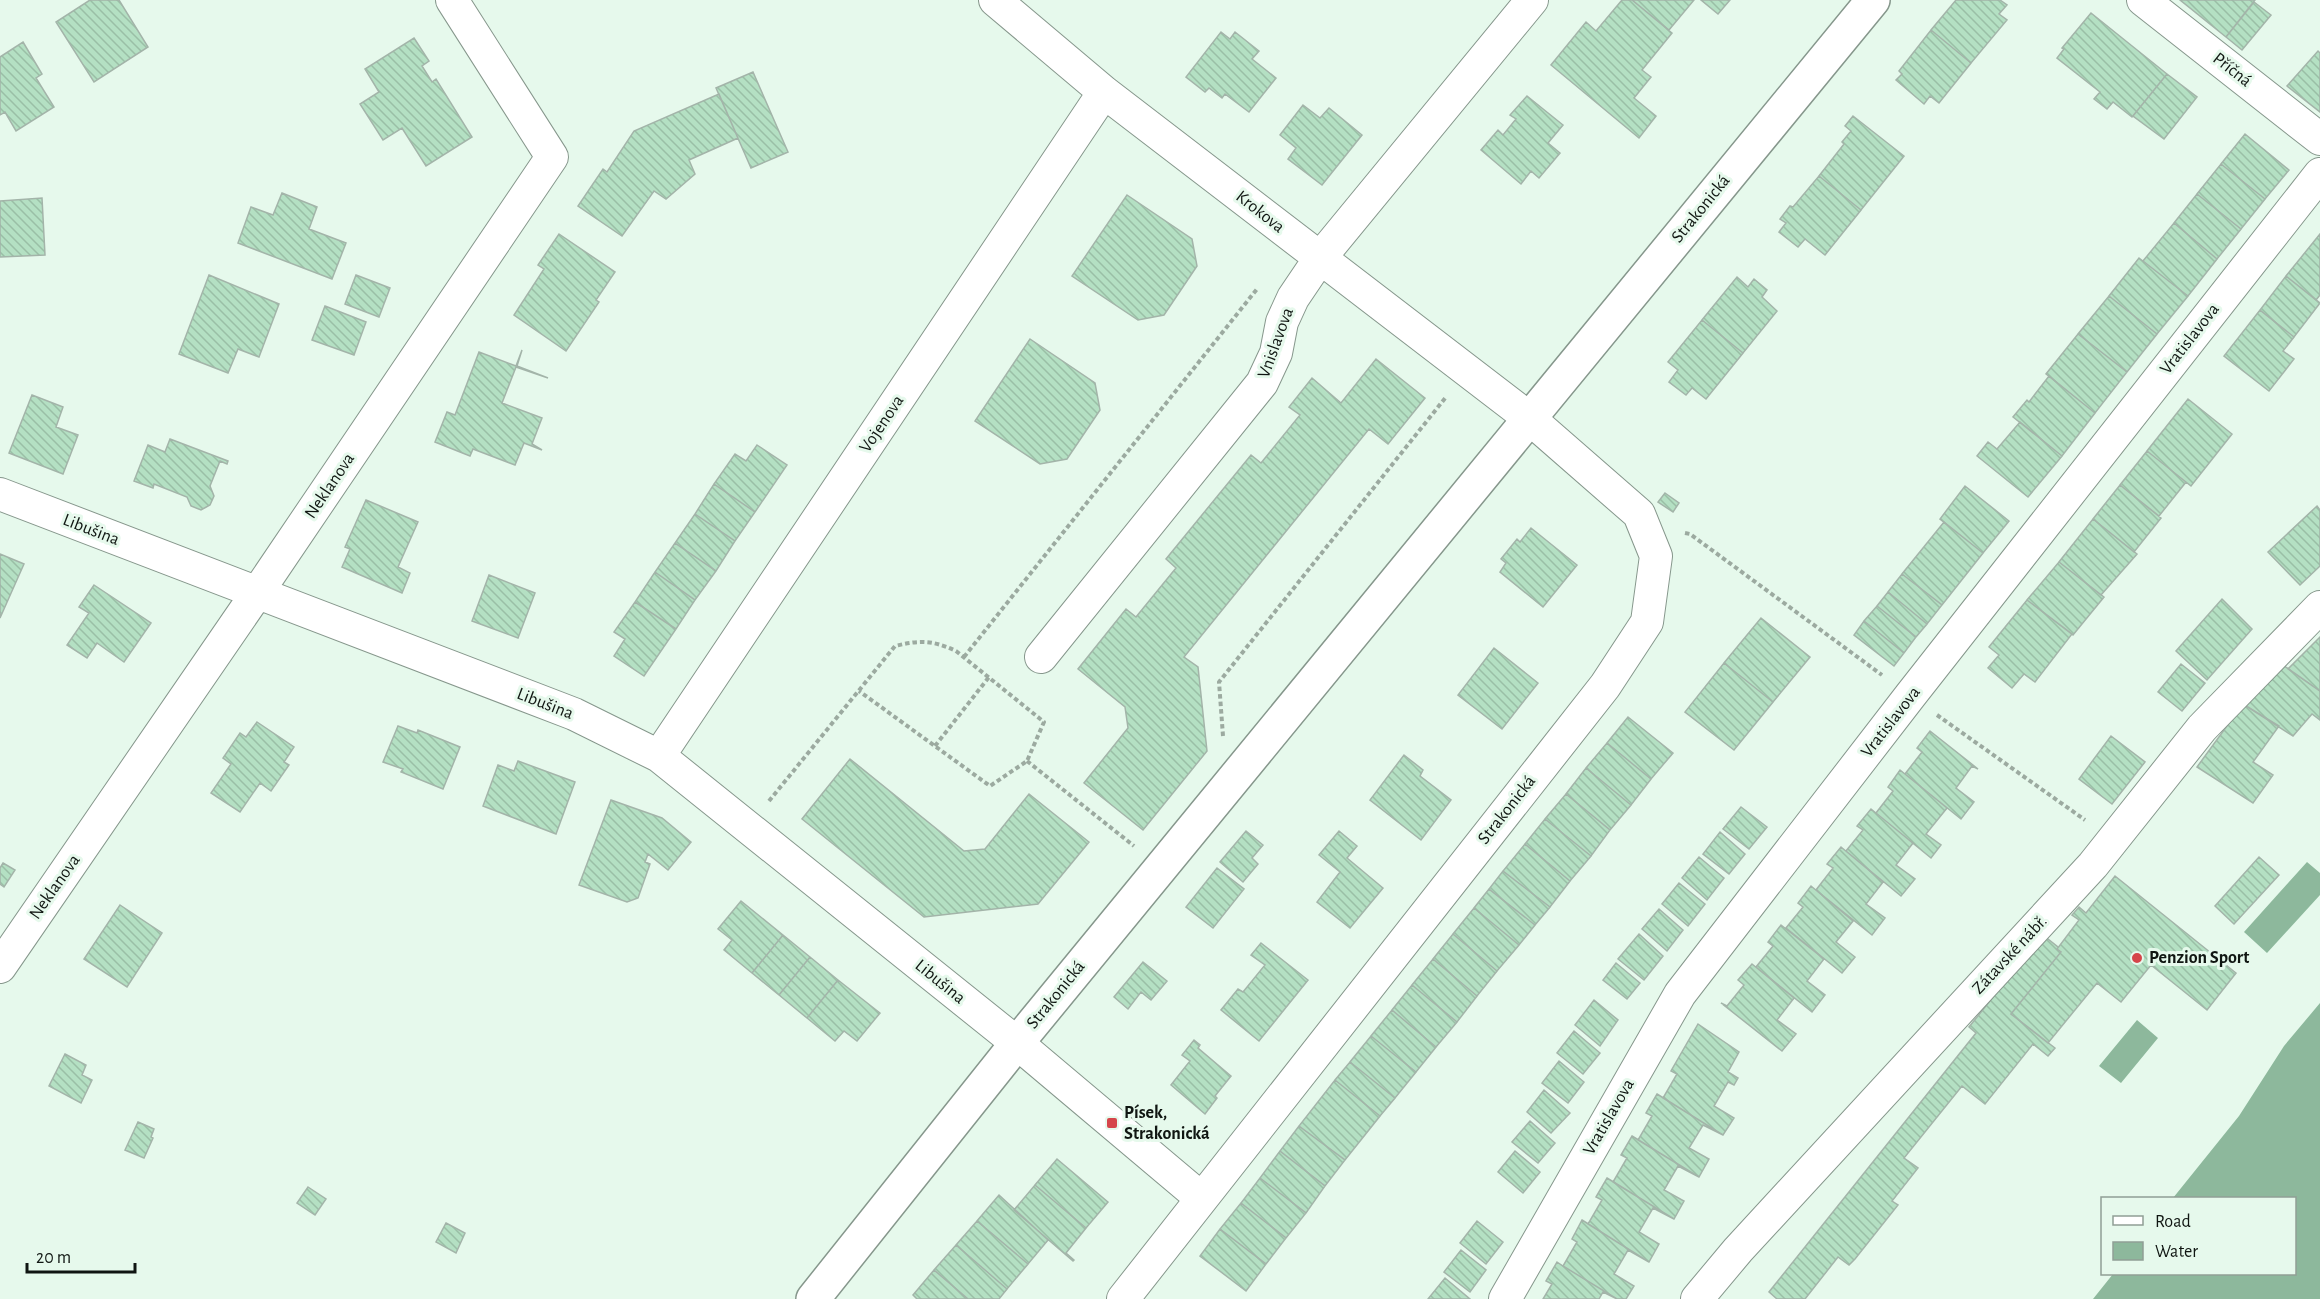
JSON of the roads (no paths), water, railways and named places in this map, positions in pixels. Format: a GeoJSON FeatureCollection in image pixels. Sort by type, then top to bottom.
{"type":"FeatureCollection","features":[{"type":"Feature","properties":{"kind":"main road","name":"Strakonická"},"geometry":{"type":"LineString","coordinates":[[813,1299],[1017,1043],[1873,0]]}},
{"type":"Feature","properties":{"kind":"street","name":"Neklanova"},"geometry":{"type":"LineString","coordinates":[[0,967],[257,594],[552,157],[452,0]]}},
{"type":"Feature","properties":{"kind":"street","name":"Krokova"},"geometry":{"type":"LineString","coordinates":[[995,0],[1104,92],[1528,418]]}},
{"type":"Feature","properties":{"kind":"street","name":"Vnislavova"},"geometry":{"type":"LineString","coordinates":[[1041,657],[1262,383],[1276,353],[1282,322],[1293,298],[1320,258],[1532,0]]}},
{"type":"Feature","properties":{"kind":"street","name":"Příčná"},"geometry":{"type":"LineString","coordinates":[[2143,0],[2320,139]]}},
{"type":"Feature","properties":{"kind":"street","name":"Vojenova"},"geometry":{"type":"LineString","coordinates":[[659,756],[1104,92]]}},
{"type":"Feature","properties":{"kind":"street","name":"Vratislavova"},"geometry":{"type":"LineString","coordinates":[[1505,1299],[1680,994],[1910,696],[2320,174]]}},
{"type":"Feature","properties":{"kind":"street","name":"Strakonická"},"geometry":{"type":"LineString","coordinates":[[1123,1299],[1611,677],[1647,622],[1656,556],[1640,514],[1528,418]]}},
{"type":"Feature","properties":{"kind":"street","name":"Libušina"},"geometry":{"type":"LineString","coordinates":[[0,494],[574,714],[659,756],[1017,1043]]}},
{"type":"Feature","properties":{"kind":"street","name":"Zátavské nábř."},"geometry":{"type":"LineString","coordinates":[[1697,1299],[1738,1250],[2093,865],[2202,728],[2320,607]]}},
{"type":"Feature","properties":{"kind":"street","name":"Strakonická"},"geometry":{"type":"LineString","coordinates":[[1017,1043],[1202,1198]]}},
{"type":"Feature","properties":{"kind":"water"},"geometry":{"type":"Polygon","coordinates":[[[2307,862],[2320,873],[2320,895],[2267,953],[2244,932],[2307,862]]]}},
{"type":"Feature","properties":{"kind":"water"},"geometry":{"type":"Polygon","coordinates":[[[2320,1003],[2320,1299],[2093,1299],[2112,1275],[2296,1275],[2296,1197],[2174,1197],[2239,1116],[2284,1046],[2320,1003]]]}},
{"type":"Feature","properties":{"kind":"water"},"geometry":{"type":"Polygon","coordinates":[[[2137,1020],[2158,1038],[2121,1083],[2099,1066],[2137,1020]]]}},
{"type":"Feature","properties":{"kind":"place","name":"Penzion Sport"},"geometry":{"type":"Point","coordinates":[2137,958]}},
{"type":"Feature","properties":{"kind":"place","name":"Písek, Strakonická"},"geometry":{"type":"Point","coordinates":[1112,1123]}}]}
